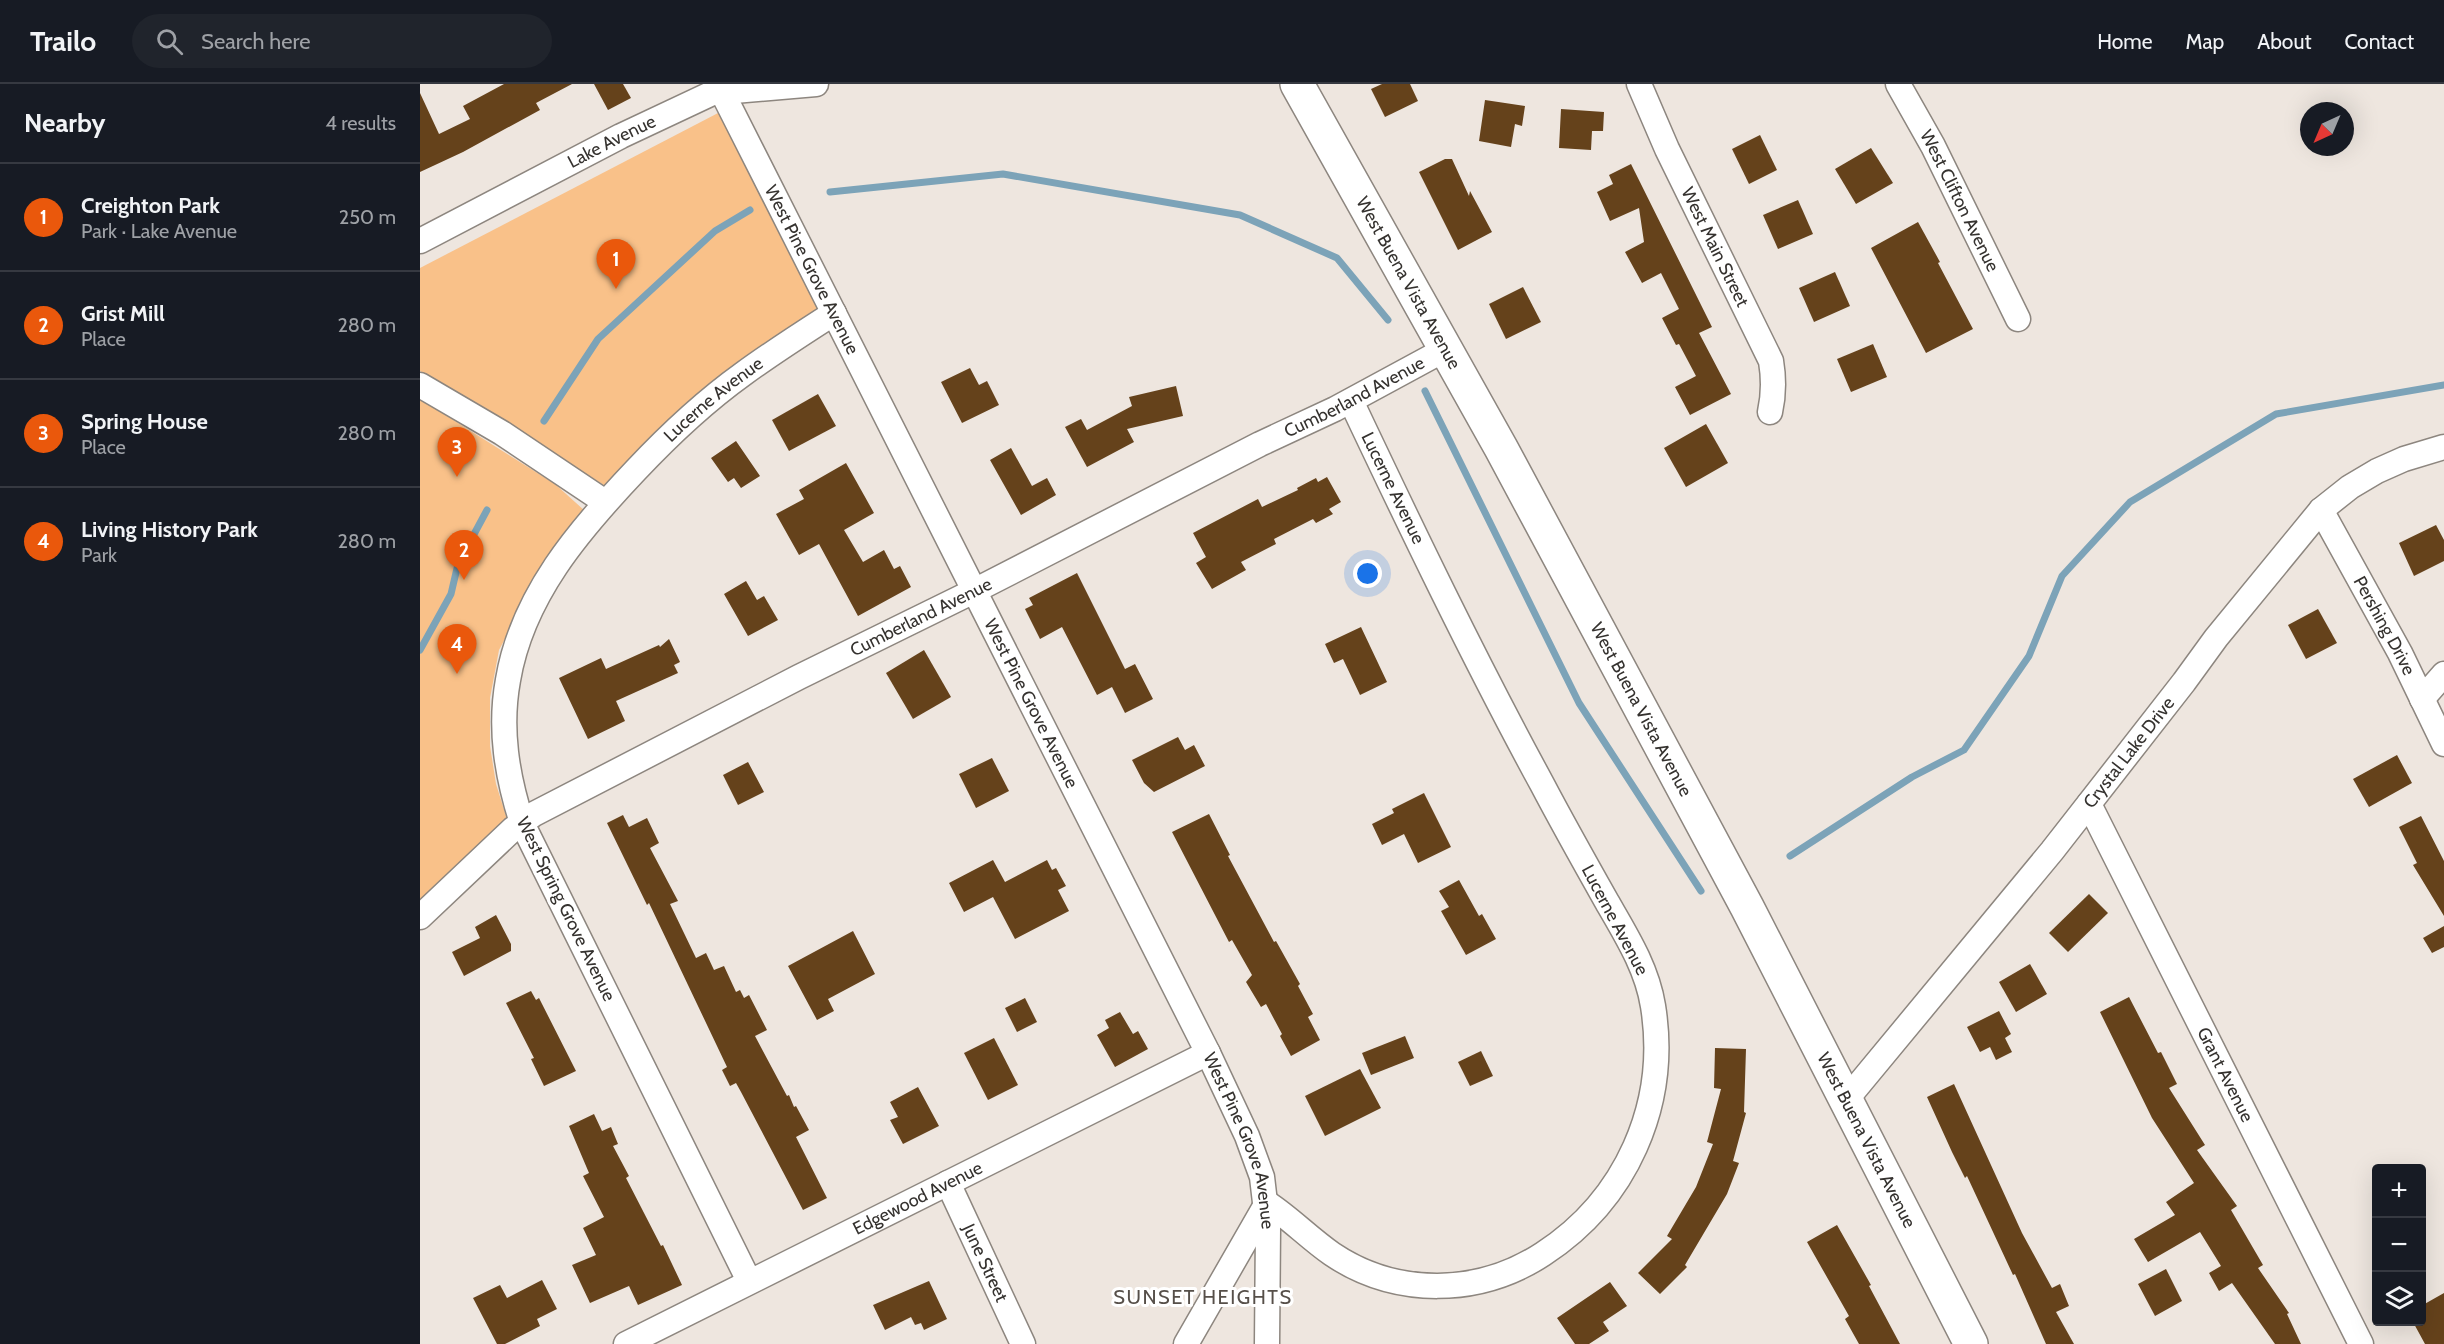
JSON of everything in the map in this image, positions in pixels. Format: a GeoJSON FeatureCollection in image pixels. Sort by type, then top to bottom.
{"type":"FeatureCollection","features":[{"type":"Feature","properties":{"kind":"street","name":"Lake Avenue"},"geometry":{"type":"LineString","coordinates":[[420,241],[719,87],[734,91],[816,84]]}},
{"type":"Feature","properties":{"kind":"street","name":"West Buena Vista Avenue"},"geometry":{"type":"LineString","coordinates":[[1297,84],[1506,459],[1730,876],[1971,1344]]}},
{"type":"Feature","properties":{"kind":"street","name":"West Main Street"},"geometry":{"type":"LineString","coordinates":[[1639,84],[1667,149],[1768,353],[1774,377],[1770,412]]}},
{"type":"Feature","properties":{"kind":"street","name":"West Clifton Avenue"},"geometry":{"type":"LineString","coordinates":[[1898,84],[1933,146],[2018,318]]}},
{"type":"Feature","properties":{"kind":"street","name":"West Pine Grove Avenue"},"geometry":{"type":"LineString","coordinates":[[719,87],[1208,1053],[1247,1136],[1262,1177],[1267,1203],[1268,1344]]}},
{"type":"Feature","properties":{"kind":"street","name":"Lucerne Avenue"},"geometry":{"type":"LineString","coordinates":[[605,502],[663,441],[702,407],[742,375],[834,313]]}},
{"type":"Feature","properties":{"kind":"street","name":"Cumberland Avenue"},"geometry":{"type":"LineString","coordinates":[[420,916],[534,814],[799,677],[974,591],[1260,444],[1351,401],[1444,350]]}},
{"type":"Feature","properties":{"kind":"street"},"geometry":{"type":"LineString","coordinates":[[420,385],[502,433],[605,502]]}},
{"type":"Feature","properties":{"kind":"street","name":"Lucerne Avenue"},"geometry":{"type":"LineString","coordinates":[[1267,1203],[1288,1217],[1330,1253],[1371,1275],[1415,1286],[1462,1285],[1513,1270],[1559,1244],[1604,1201],[1619,1180],[1636,1148],[1649,1109],[1657,1054],[1654,1014],[1647,979],[1638,957],[1511,727],[1351,401]]}},
{"type":"Feature","properties":{"kind":"street","name":"Crystal Lake Drive"},"geometry":{"type":"LineString","coordinates":[[1846,1100],[2089,804],[2216,638],[2321,510],[2350,487],[2377,471],[2404,459],[2444,447]]}},
{"type":"Feature","properties":{"kind":"street","name":"West Spring Grove Avenue"},"geometry":{"type":"LineString","coordinates":[[605,502],[573,541],[550,575],[525,622],[514,651],[504,709],[507,767],[522,823],[749,1281]]}},
{"type":"Feature","properties":{"kind":"street","name":"Pershing Drive"},"geometry":{"type":"LineString","coordinates":[[2321,510],[2400,653],[2444,744]]}},
{"type":"Feature","properties":{"kind":"street"},"geometry":{"type":"LineString","coordinates":[[2422,699],[2444,674]]}},
{"type":"Feature","properties":{"kind":"street","name":"Grant Avenue"},"geometry":{"type":"LineString","coordinates":[[2089,804],[2361,1344]]}},
{"type":"Feature","properties":{"kind":"street","name":"Edgewood Avenue"},"geometry":{"type":"LineString","coordinates":[[626,1344],[1208,1053]]}},
{"type":"Feature","properties":{"kind":"street","name":"June Street"},"geometry":{"type":"LineString","coordinates":[[948,1183],[1023,1344]]}},
{"type":"Feature","properties":{"kind":"street"},"geometry":{"type":"LineString","coordinates":[[1186,1344],[1267,1203]]}},
{"type":"Feature","properties":{"kind":"shaded area"},"geometry":{"type":"Polygon","coordinates":[[[720,112],[822,310],[607,487],[420,371],[420,268],[720,112]]]}},
{"type":"Feature","properties":{"kind":"shaded area"},"geometry":{"type":"Polygon","coordinates":[[[420,399],[555,484],[585,511],[542,570],[499,650],[490,698],[490,746],[496,784],[507,819],[420,903],[420,399]]]}},
{"type":"Feature","properties":{"kind":"building"},"geometry":{"type":"Polygon","coordinates":[[[504,84],[572,84],[536,103],[540,110],[463,152],[420,172],[420,93],[439,134],[470,119],[463,106],[504,84]]]}},
{"type":"Feature","properties":{"kind":"building"},"geometry":{"type":"Polygon","coordinates":[[[594,84],[623,84],[631,98],[608,110],[594,84]]]}},
{"type":"Feature","properties":{"kind":"building"},"geometry":{"type":"Polygon","coordinates":[[[1382,84],[1410,84],[1418,101],[1385,117],[1371,89],[1382,84]]]}},
{"type":"Feature","properties":{"kind":"building"},"geometry":{"type":"Polygon","coordinates":[[[1485,100],[1525,106],[1522,126],[1515,124],[1511,147],[1479,141],[1485,100]]]}},
{"type":"Feature","properties":{"kind":"building"},"geometry":{"type":"Polygon","coordinates":[[[1561,109],[1604,112],[1603,131],[1592,131],[1591,150],[1559,148],[1561,109]]]}},
{"type":"Feature","properties":{"kind":"building"},"geometry":{"type":"Polygon","coordinates":[[[1760,135],[1777,170],[1749,184],[1732,149],[1760,135]]]}},
{"type":"Feature","properties":{"kind":"building"},"geometry":{"type":"Polygon","coordinates":[[[1871,148],[1893,183],[1856,204],[1835,169],[1871,148]]]}},
{"type":"Feature","properties":{"kind":"building"},"geometry":{"type":"Polygon","coordinates":[[[1445,159],[1452,159],[1469,196],[1470,191],[1492,232],[1458,250],[1419,172],[1445,159]]]}},
{"type":"Feature","properties":{"kind":"building"},"geometry":{"type":"Polygon","coordinates":[[[1631,164],[1712,327],[1699,333],[1731,394],[1690,415],[1675,387],[1696,376],[1662,318],[1679,309],[1661,273],[1642,283],[1625,252],[1644,242],[1639,208],[1610,221],[1597,192],[1613,184],[1609,175],[1631,164]]]}},
{"type":"Feature","properties":{"kind":"building"},"geometry":{"type":"Polygon","coordinates":[[[1798,200],[1813,234],[1778,249],[1763,215],[1798,200]]]}},
{"type":"Feature","properties":{"kind":"building"},"geometry":{"type":"Polygon","coordinates":[[[1918,222],[1973,329],[1926,353],[1871,248],[1918,222]]]}},
{"type":"Feature","properties":{"kind":"building"},"geometry":{"type":"Polygon","coordinates":[[[1835,272],[1850,306],[1814,322],[1799,288],[1835,272]]]}},
{"type":"Feature","properties":{"kind":"building"},"geometry":{"type":"Polygon","coordinates":[[[1523,287],[1541,322],[1506,339],[1489,304],[1523,287]]]}},
{"type":"Feature","properties":{"kind":"building"},"geometry":{"type":"Polygon","coordinates":[[[1873,344],[1887,377],[1851,392],[1837,359],[1873,344]]]}},
{"type":"Feature","properties":{"kind":"building"},"geometry":{"type":"Polygon","coordinates":[[[970,368],[979,385],[987,381],[999,405],[962,423],[941,382],[970,368]]]}},
{"type":"Feature","properties":{"kind":"building"},"geometry":{"type":"Polygon","coordinates":[[[1176,386],[1183,416],[1127,429],[1134,442],[1087,467],[1065,427],[1081,419],[1087,430],[1132,406],[1129,397],[1176,386]]]}},
{"type":"Feature","properties":{"kind":"building"},"geometry":{"type":"Polygon","coordinates":[[[818,394],[836,426],[789,451],[772,420],[818,394]]]}},
{"type":"Feature","properties":{"kind":"building"},"geometry":{"type":"Polygon","coordinates":[[[1706,424],[1728,463],[1686,487],[1664,448],[1706,424]]]}},
{"type":"Feature","properties":{"kind":"building"},"geometry":{"type":"Polygon","coordinates":[[[736,441],[760,476],[741,488],[734,478],[728,482],[711,458],[736,441]]]}},
{"type":"Feature","properties":{"kind":"building"},"geometry":{"type":"Polygon","coordinates":[[[1011,448],[1032,486],[1047,478],[1056,495],[1021,515],[990,460],[1011,448]]]}},
{"type":"Feature","properties":{"kind":"building"},"geometry":{"type":"Polygon","coordinates":[[[846,463],[874,513],[844,530],[863,562],[884,550],[894,569],[900,566],[911,587],[858,616],[819,544],[799,555],[776,514],[804,499],[799,490],[846,463]]]}},
{"type":"Feature","properties":{"kind":"building"},"geometry":{"type":"Polygon","coordinates":[[[1327,477],[1341,502],[1329,509],[1333,514],[1316,523],[1313,519],[1274,539],[1276,544],[1241,562],[1246,570],[1212,589],[1196,563],[1206,557],[1193,533],[1258,499],[1262,507],[1298,490],[1297,488],[1316,478],[1318,482],[1327,477]]]}},
{"type":"Feature","properties":{"kind":"building"},"geometry":{"type":"Polygon","coordinates":[[[2436,525],[2444,540],[2444,561],[2414,576],[2399,543],[2436,525]]]}},
{"type":"Feature","properties":{"kind":"building"},"geometry":{"type":"Polygon","coordinates":[[[1077,573],[1125,669],[1135,664],[1153,699],[1125,713],[1112,687],[1097,695],[1062,627],[1040,639],[1025,609],[1033,605],[1029,598],[1077,573]]]}},
{"type":"Feature","properties":{"kind":"building"},"geometry":{"type":"Polygon","coordinates":[[[746,581],[757,600],[764,596],[778,620],[748,636],[724,594],[746,581]]]}},
{"type":"Feature","properties":{"kind":"building"},"geometry":{"type":"Polygon","coordinates":[[[2318,609],[2337,643],[2306,659],[2288,625],[2318,609]]]}},
{"type":"Feature","properties":{"kind":"building"},"geometry":{"type":"Polygon","coordinates":[[[1361,627],[1387,682],[1360,695],[1343,659],[1334,663],[1325,644],[1361,627]]]}},
{"type":"Feature","properties":{"kind":"building"},"geometry":{"type":"Polygon","coordinates":[[[669,639],[680,662],[674,665],[678,673],[616,701],[625,721],[588,739],[559,678],[601,658],[606,669],[659,645],[660,647],[669,639]]]}},
{"type":"Feature","properties":{"kind":"building"},"geometry":{"type":"Polygon","coordinates":[[[924,650],[951,697],[913,719],[886,673],[924,650]]]}},
{"type":"Feature","properties":{"kind":"building"},"geometry":{"type":"Polygon","coordinates":[[[1178,737],[1185,750],[1194,745],[1205,766],[1154,792],[1144,783],[1132,760],[1178,737]]]}},
{"type":"Feature","properties":{"kind":"building"},"geometry":{"type":"Polygon","coordinates":[[[2397,755],[2412,783],[2369,807],[2353,779],[2397,755]]]}},
{"type":"Feature","properties":{"kind":"building"},"geometry":{"type":"Polygon","coordinates":[[[992,758],[1009,791],[976,808],[959,774],[992,758]]]}},
{"type":"Feature","properties":{"kind":"building"},"geometry":{"type":"Polygon","coordinates":[[[748,762],[764,792],[738,805],[723,775],[748,762]]]}},
{"type":"Feature","properties":{"kind":"building"},"geometry":{"type":"Polygon","coordinates":[[[1424,793],[1451,847],[1418,863],[1404,834],[1382,845],[1372,824],[1394,813],[1392,809],[1424,793]]]}},
{"type":"Feature","properties":{"kind":"building"},"geometry":{"type":"Polygon","coordinates":[[[1209,814],[1230,855],[1228,856],[1274,942],[1276,941],[1300,984],[1298,986],[1313,1014],[1308,1017],[1320,1040],[1291,1056],[1266,1004],[1261,1007],[1246,982],[1252,975],[1232,940],[1229,942],[1172,832],[1209,814]]]}},
{"type":"Feature","properties":{"kind":"building"},"geometry":{"type":"Polygon","coordinates":[[[623,815],[629,827],[647,818],[659,843],[650,848],[678,901],[670,904],[696,958],[706,953],[714,970],[724,966],[736,992],[740,990],[744,998],[749,995],[767,1030],[755,1036],[787,1096],[789,1095],[809,1130],[796,1137],[827,1198],[803,1210],[736,1083],[730,1086],[722,1070],[727,1067],[649,903],[647,905],[607,823],[623,815]]]}},
{"type":"Feature","properties":{"kind":"building"},"geometry":{"type":"Polygon","coordinates":[[[2421,816],[2444,861],[2444,916],[2413,865],[2417,863],[2399,827],[2421,816]]]}},
{"type":"Feature","properties":{"kind":"building"},"geometry":{"type":"Polygon","coordinates":[[[993,860],[1005,882],[1047,860],[1052,870],[1056,868],[1066,886],[1058,890],[1069,911],[1015,939],[993,897],[964,912],[949,883],[993,860]]]}},
{"type":"Feature","properties":{"kind":"building"},"geometry":{"type":"Polygon","coordinates":[[[1459,880],[1479,916],[1482,914],[1496,939],[1466,955],[1441,911],[1449,907],[1439,891],[1459,880]]]}},
{"type":"Feature","properties":{"kind":"building"},"geometry":{"type":"Polygon","coordinates":[[[2089,894],[2108,913],[2068,952],[2049,933],[2089,894]]]}},
{"type":"Feature","properties":{"kind":"building"},"geometry":{"type":"Polygon","coordinates":[[[496,915],[511,944],[511,951],[464,976],[452,952],[480,938],[475,927],[496,915]]]}},
{"type":"Feature","properties":{"kind":"building"},"geometry":{"type":"Polygon","coordinates":[[[2444,926],[2444,947],[2432,953],[2423,938],[2444,926]]]}},
{"type":"Feature","properties":{"kind":"building"},"geometry":{"type":"Polygon","coordinates":[[[853,931],[875,974],[828,999],[834,1011],[817,1020],[788,966],[853,931]]]}},
{"type":"Feature","properties":{"kind":"building"},"geometry":{"type":"Polygon","coordinates":[[[2030,964],[2047,994],[2016,1012],[1999,982],[2030,964]]]}},
{"type":"Feature","properties":{"kind":"building"},"geometry":{"type":"Polygon","coordinates":[[[531,991],[536,1000],[539,998],[576,1071],[544,1086],[531,1059],[534,1058],[506,1003],[531,991]]]}},
{"type":"Feature","properties":{"kind":"building"},"geometry":{"type":"Polygon","coordinates":[[[2129,997],[2177,1084],[2169,1088],[2205,1145],[2197,1150],[2237,1206],[2231,1210],[2263,1265],[2258,1268],[2289,1313],[2287,1314],[2301,1344],[2275,1344],[2232,1283],[2219,1291],[2209,1273],[2221,1266],[2200,1232],[2148,1262],[2134,1239],[2175,1215],[2166,1202],[2194,1183],[2152,1118],[2100,1012],[2129,997]]]}},
{"type":"Feature","properties":{"kind":"building"},"geometry":{"type":"Polygon","coordinates":[[[1025,998],[1037,1022],[1017,1032],[1005,1008],[1025,998]]]}},
{"type":"Feature","properties":{"kind":"building"},"geometry":{"type":"Polygon","coordinates":[[[1999,1011],[2011,1034],[2005,1038],[2012,1052],[1996,1060],[1990,1047],[1980,1052],[1967,1027],[1999,1011]]]}},
{"type":"Feature","properties":{"kind":"building"},"geometry":{"type":"Polygon","coordinates":[[[1120,1012],[1133,1034],[1138,1031],[1148,1049],[1115,1067],[1097,1035],[1109,1028],[1105,1020],[1120,1012]]]}},
{"type":"Feature","properties":{"kind":"building"},"geometry":{"type":"Polygon","coordinates":[[[1405,1036],[1414,1058],[1371,1075],[1362,1053],[1405,1036]]]}},
{"type":"Feature","properties":{"kind":"building"},"geometry":{"type":"Polygon","coordinates":[[[994,1038],[1018,1085],[988,1100],[964,1053],[994,1038]]]}},
{"type":"Feature","properties":{"kind":"building"},"geometry":{"type":"Polygon","coordinates":[[[1715,1048],[1746,1049],[1744,1112],[1746,1113],[1733,1161],[1739,1163],[1727,1194],[1685,1265],[1687,1267],[1660,1294],[1638,1273],[1672,1239],[1667,1236],[1696,1187],[1713,1144],[1707,1142],[1721,1089],[1714,1088],[1715,1048]]]}},
{"type":"Feature","properties":{"kind":"building"},"geometry":{"type":"Polygon","coordinates":[[[1481,1051],[1493,1076],[1470,1086],[1458,1062],[1481,1051]]]}},
{"type":"Feature","properties":{"kind":"building"},"geometry":{"type":"Polygon","coordinates":[[[1360,1069],[1381,1108],[1325,1136],[1305,1096],[1360,1069]]]}},
{"type":"Feature","properties":{"kind":"building"},"geometry":{"type":"Polygon","coordinates":[[[1954,1084],[2022,1233],[2052,1288],[2060,1284],[2069,1306],[2056,1312],[2074,1344],[2046,1344],[2015,1274],[2013,1275],[1967,1176],[1965,1178],[1952,1152],[1927,1097],[1954,1084]]]}},
{"type":"Feature","properties":{"kind":"building"},"geometry":{"type":"Polygon","coordinates":[[[918,1087],[939,1126],[903,1144],[890,1120],[898,1117],[890,1102],[918,1087]]]}},
{"type":"Feature","properties":{"kind":"building"},"geometry":{"type":"Polygon","coordinates":[[[594,1114],[602,1131],[611,1127],[618,1144],[613,1146],[629,1176],[626,1178],[682,1285],[638,1305],[629,1286],[590,1303],[572,1265],[596,1255],[583,1228],[604,1217],[583,1176],[589,1173],[569,1126],[594,1114]]]}},
{"type":"Feature","properties":{"kind":"building"},"geometry":{"type":"Polygon","coordinates":[[[1837,1225],[1871,1285],[1869,1286],[1900,1344],[1859,1344],[1845,1319],[1849,1316],[1807,1242],[1837,1225]]]}},
{"type":"Feature","properties":{"kind":"building"},"geometry":{"type":"Polygon","coordinates":[[[2166,1269],[2182,1301],[2155,1316],[2138,1284],[2166,1269]]]}},
{"type":"Feature","properties":{"kind":"building"},"geometry":{"type":"Polygon","coordinates":[[[542,1280],[557,1309],[537,1319],[540,1326],[505,1344],[497,1344],[473,1298],[500,1285],[507,1298],[542,1280]]]}},
{"type":"Feature","properties":{"kind":"building"},"geometry":{"type":"Polygon","coordinates":[[[929,1281],[947,1319],[924,1330],[921,1323],[915,1325],[911,1317],[885,1330],[873,1305],[929,1281]]]}},
{"type":"Feature","properties":{"kind":"building"},"geometry":{"type":"Polygon","coordinates":[[[1610,1282],[1627,1306],[1603,1322],[1609,1331],[1589,1344],[1575,1344],[1557,1318],[1610,1282]]]}},
{"type":"Feature","properties":{"kind":"building"},"geometry":{"type":"Polygon","coordinates":[[[2444,1293],[2444,1344],[2425,1344],[2415,1326],[2426,1326],[2426,1303],[2444,1293]]]}},
{"type":"Feature","properties":{"kind":"waterway"},"geometry":{"type":"LineString","coordinates":[[830,192],[1003,174],[1240,215],[1337,258],[1388,320]]}},
{"type":"Feature","properties":{"kind":"waterway"},"geometry":{"type":"LineString","coordinates":[[544,421],[598,339],[715,231],[750,210]]}},
{"type":"Feature","properties":{"kind":"waterway"},"geometry":{"type":"LineString","coordinates":[[1790,856],[1912,777],[1964,750],[2029,656],[2062,576],[2130,502],[2276,414],[2444,385]]}},
{"type":"Feature","properties":{"kind":"waterway"},"geometry":{"type":"LineString","coordinates":[[1425,391],[1579,703],[1701,891]]}},
{"type":"Feature","properties":{"kind":"waterway"},"geometry":{"type":"LineString","coordinates":[[420,650],[451,594],[458,564],[487,510]]}},
{"type":"Feature","properties":{"kind":"place","name":"Creighton Park"},"geometry":{"type":"Point","coordinates":[616,289]}},
{"type":"Feature","properties":{"kind":"place","name":"Spring House"},"geometry":{"type":"Point","coordinates":[457,477]}},
{"type":"Feature","properties":{"kind":"place","name":"Grist Mill"},"geometry":{"type":"Point","coordinates":[464,580]}},
{"type":"Feature","properties":{"kind":"place","name":"Living History Park"},"geometry":{"type":"Point","coordinates":[457,674]}},
{"type":"Feature","properties":{"kind":"district","name":"SUNSET HEIGHTS"},"geometry":{"type":"Point","coordinates":[1203,1297]}}]}
